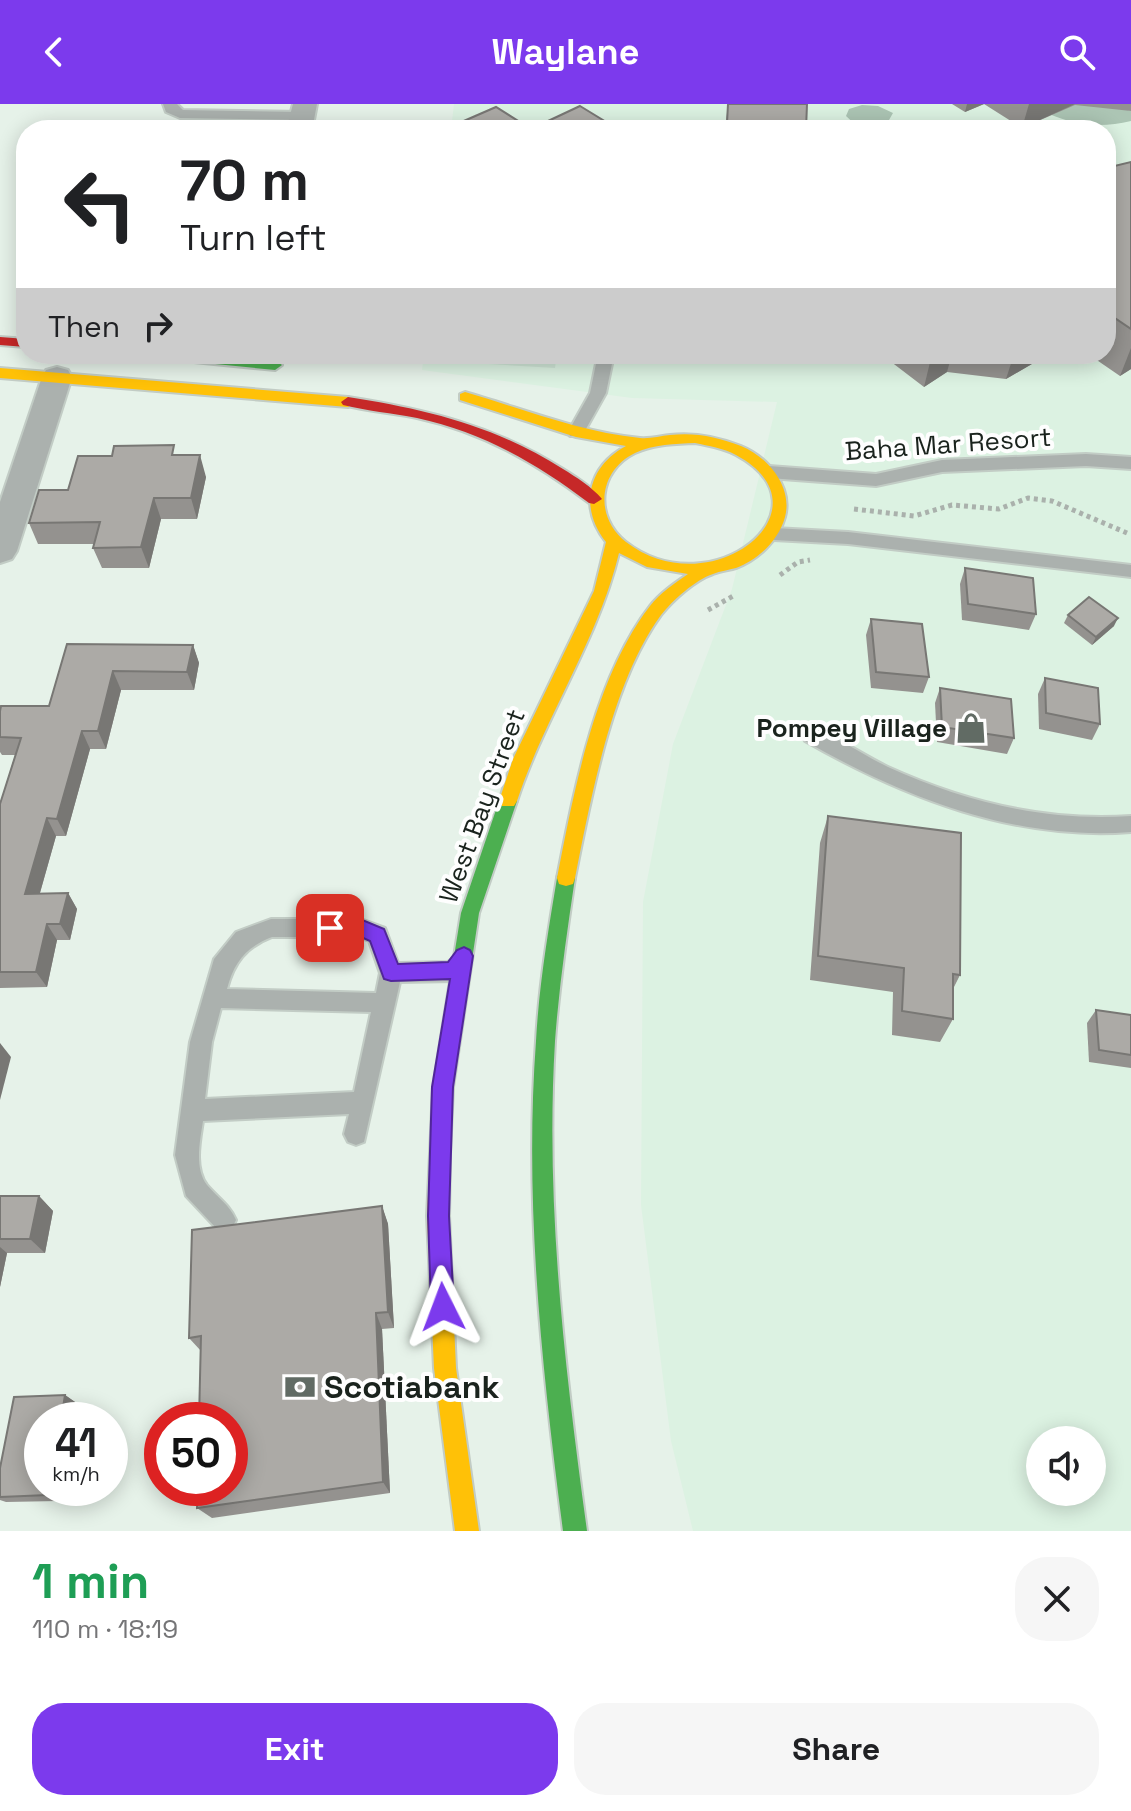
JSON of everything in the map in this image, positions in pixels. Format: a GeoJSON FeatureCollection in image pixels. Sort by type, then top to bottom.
{"type":"FeatureCollection","features":[{"type":"Feature","properties":{"kind":"main road"},"geometry":{"type":"LineString","coordinates":[[278,364],[293,367]]}},
{"type":"Feature","properties":{"kind":"main road"},"geometry":{"type":"LineString","coordinates":[[0,373],[329,399],[427,414],[527,449],[570,476],[594,499]]}},
{"type":"Feature","properties":{"kind":"main road"},"geometry":{"type":"LineString","coordinates":[[449,392],[576,432],[644,444]]}},
{"type":"Feature","properties":{"kind":"main road"},"geometry":{"type":"LineString","coordinates":[[678,438],[713,441],[745,453],[769,472],[782,502],[779,524],[774,534],[752,554],[709,568],[687,569],[657,564],[629,553],[614,542],[598,521],[594,499],[600,476],[611,463],[644,444],[678,438]]}},
{"type":"Feature","properties":{"kind":"main road","name":"West Bay Street"},"geometry":{"type":"LineString","coordinates":[[467,1531],[445,1368],[438,1216],[443,1087],[470,913],[522,759],[602,591],[614,542]]}},
{"type":"Feature","properties":{"kind":"main road"},"geometry":{"type":"LineString","coordinates":[[575,1531],[549,1319],[540,1183],[554,946],[570,846],[593,760],[624,672],[655,612],[709,568]]}},
{"type":"Feature","properties":{"kind":"street"},"geometry":{"type":"LineString","coordinates":[[0,551],[8,510],[57,377]]}},
{"type":"Feature","properties":{"kind":"lane"},"geometry":{"type":"LineString","coordinates":[[170,104],[171,109],[180,114],[296,114]]}},
{"type":"Feature","properties":{"kind":"lane"},"geometry":{"type":"LineString","coordinates":[[576,432],[598,393],[604,364]]}},
{"type":"Feature","properties":{"kind":"lane","name":"Baha Mar Resort"},"geometry":{"type":"LineString","coordinates":[[769,472],[876,480],[942,466],[1086,460],[1131,463]]}},
{"type":"Feature","properties":{"kind":"lane"},"geometry":{"type":"LineString","coordinates":[[774,534],[848,538],[1131,571]]}},
{"type":"Feature","properties":{"kind":"lane"},"geometry":{"type":"LineString","coordinates":[[812,736],[872,769],[973,806],[1023,819],[1065,825],[1131,824]]}},
{"type":"Feature","properties":{"kind":"lane"},"geometry":{"type":"LineString","coordinates":[[224,1220],[194,1188],[187,1155],[201,1042],[222,966],[243,939],[271,928],[360,928],[378,935],[391,973],[356,1134]]}},
{"type":"Feature","properties":{"kind":"lane"},"geometry":{"type":"LineString","coordinates":[[391,973],[454,971],[464,956]]}},
{"type":"Feature","properties":{"kind":"lane"},"geometry":{"type":"LineString","coordinates":[[213,998],[384,1003]]}},
{"type":"Feature","properties":{"kind":"lane"},"geometry":{"type":"LineString","coordinates":[[192,1111],[363,1102]]}},
{"type":"Feature","properties":{"kind":"path"},"geometry":{"type":"LineString","coordinates":[[854,509],[914,516],[952,505],[999,509],[1028,498],[1052,501],[1127,533]]}},
{"type":"Feature","properties":{"kind":"shaded area"},"geometry":{"type":"Polygon","coordinates":[[[454,104],[1131,104],[1131,1531],[693,1531],[671,1441],[641,1205],[643,902],[673,744],[732,589],[777,402],[632,398],[422,370],[423,364],[1116,364],[1116,120],[452,120],[454,104]]]}},
{"type":"Feature","properties":{"kind":"shaded area"},"geometry":{"type":"Polygon","coordinates":[[[1045,104],[1108,104],[1131,111],[1131,121],[1116,124],[1116,120],[1067,120],[1049,114],[1045,104]]]}},
{"type":"Feature","properties":{"kind":"shaded area"},"geometry":{"type":"Polygon","coordinates":[[[862,105],[878,106],[893,113],[889,120],[850,120],[846,116],[849,109],[862,105]]]}},
{"type":"Feature","properties":{"kind":"shaded area"},"geometry":{"type":"Polygon","coordinates":[[[488,364],[556,364],[555,368],[488,364]]]}},
{"type":"Feature","properties":{"kind":"building"},"geometry":{"type":"Polygon","coordinates":[[[728,104],[807,104],[806,120],[727,120],[728,104]]]}},
{"type":"Feature","properties":{"kind":"building"},"geometry":{"type":"Polygon","coordinates":[[[580,106],[603,120],[550,120],[580,106]]]}},
{"type":"Feature","properties":{"kind":"building"},"geometry":{"type":"Polygon","coordinates":[[[496,107],[517,120],[466,120],[496,107]]]}},
{"type":"Feature","properties":{"kind":"building"},"geometry":{"type":"Polygon","coordinates":[[[1131,162],[1131,329],[1116,319],[1116,166],[1131,162]]]}},
{"type":"Feature","properties":{"kind":"building"},"geometry":{"type":"Polygon","coordinates":[[[174,445],[172,455],[200,455],[191,498],[154,498],[141,547],[93,548],[100,522],[29,523],[39,490],[68,490],[78,456],[112,456],[114,446],[174,445]]]}},
{"type":"Feature","properties":{"kind":"building"},"geometry":{"type":"Polygon","coordinates":[[[965,568],[1033,578],[1036,614],[968,604],[965,568]]]}},
{"type":"Feature","properties":{"kind":"building"},"geometry":{"type":"Polygon","coordinates":[[[1089,597],[1118,618],[1096,637],[1068,615],[1089,597]]]}},
{"type":"Feature","properties":{"kind":"building"},"geometry":{"type":"Polygon","coordinates":[[[871,619],[922,624],[929,677],[876,672],[871,619]]]}},
{"type":"Feature","properties":{"kind":"building"},"geometry":{"type":"Polygon","coordinates":[[[67,644],[193,645],[187,672],[113,671],[98,731],[82,731],[57,819],[47,818],[25,894],[68,893],[60,924],[47,924],[36,972],[0,972],[0,804],[21,738],[0,737],[1,706],[49,706],[67,644]]]}},
{"type":"Feature","properties":{"kind":"building"},"geometry":{"type":"Polygon","coordinates":[[[1045,678],[1098,688],[1100,724],[1046,713],[1045,678]]]}},
{"type":"Feature","properties":{"kind":"building"},"geometry":{"type":"Polygon","coordinates":[[[940,688],[1011,699],[1014,738],[942,727],[940,688]]]}},
{"type":"Feature","properties":{"kind":"building"},"geometry":{"type":"Polygon","coordinates":[[[828,816],[961,833],[960,975],[953,974],[953,1019],[902,1011],[904,968],[818,956],[828,816]]]}},
{"type":"Feature","properties":{"kind":"building"},"geometry":{"type":"Polygon","coordinates":[[[1096,1010],[1131,1015],[1131,1055],[1099,1050],[1096,1010]]]}},
{"type":"Feature","properties":{"kind":"building"},"geometry":{"type":"Polygon","coordinates":[[[0,1196],[39,1196],[30,1239],[0,1239],[0,1196]]]}},
{"type":"Feature","properties":{"kind":"building","name":"Scotiabank"},"geometry":{"type":"Polygon","coordinates":[[[382,1206],[388,1312],[376,1313],[383,1482],[248,1501],[248,1402],[199,1402],[201,1336],[189,1338],[192,1230],[382,1206]]]}},
{"type":"Feature","properties":{"kind":"building"},"geometry":{"type":"Polygon","coordinates":[[[65,1395],[64,1402],[24,1402],[24,1496],[0,1497],[0,1468],[14,1397],[65,1395]]]}},
{"type":"Feature","properties":{"kind":"traffic: fast"},"geometry":{"type":"LineString","coordinates":[[264,364],[275,365]]}},
{"type":"Feature","properties":{"kind":"traffic: fast"},"geometry":{"type":"LineString","coordinates":[[440,1154],[443,1087],[470,913],[508,801]]}},
{"type":"Feature","properties":{"kind":"traffic: fast"},"geometry":{"type":"LineString","coordinates":[[566,878],[553,959],[545,1041],[542,1123],[548,1286],[575,1531]]}},
{"type":"Feature","properties":{"kind":"traffic: slow"},"geometry":{"type":"LineString","coordinates":[[0,373],[348,402]]}},
{"type":"Feature","properties":{"kind":"traffic: slow"},"geometry":{"type":"LineString","coordinates":[[465,397],[576,432],[644,444]]}},
{"type":"Feature","properties":{"kind":"traffic: slow"},"geometry":{"type":"LineString","coordinates":[[695,438],[742,452],[770,476],[777,489],[779,503],[771,532],[745,557],[713,568],[680,568],[653,563],[628,552],[605,530],[599,517],[597,489],[602,476],[611,463],[641,445],[695,438]]}},
{"type":"Feature","properties":{"kind":"traffic: slow"},"geometry":{"type":"LineString","coordinates":[[508,801],[522,759],[602,591],[614,542]]}},
{"type":"Feature","properties":{"kind":"traffic: slow"},"geometry":{"type":"LineString","coordinates":[[566,878],[599,738],[625,665],[656,610],[674,592],[709,568]]}},
{"type":"Feature","properties":{"kind":"traffic: slow"},"geometry":{"type":"LineString","coordinates":[[440,1154],[438,1216],[445,1368],[467,1531]]}},
{"type":"Feature","properties":{"kind":"traffic: jam"},"geometry":{"type":"LineString","coordinates":[[0,341],[16,342]]}},
{"type":"Feature","properties":{"kind":"traffic: jam"},"geometry":{"type":"LineString","coordinates":[[348,402],[418,414],[479,431],[536,459],[594,499]]}},
{"type":"Feature","properties":{"kind":"place","name":"Pompey Village"},"geometry":{"type":"Point","coordinates":[971,728]}},
{"type":"Feature","properties":{"kind":"place","name":"Scotiabank"},"geometry":{"type":"Point","coordinates":[300,1387]}},
{"type":"Feature","properties":{"kind":"route"},"geometry":{"type":"LineString","coordinates":[[330,928],[360,928],[378,935],[391,973],[454,971],[464,956],[443,1087],[438,1216],[443,1307]]}}]}
